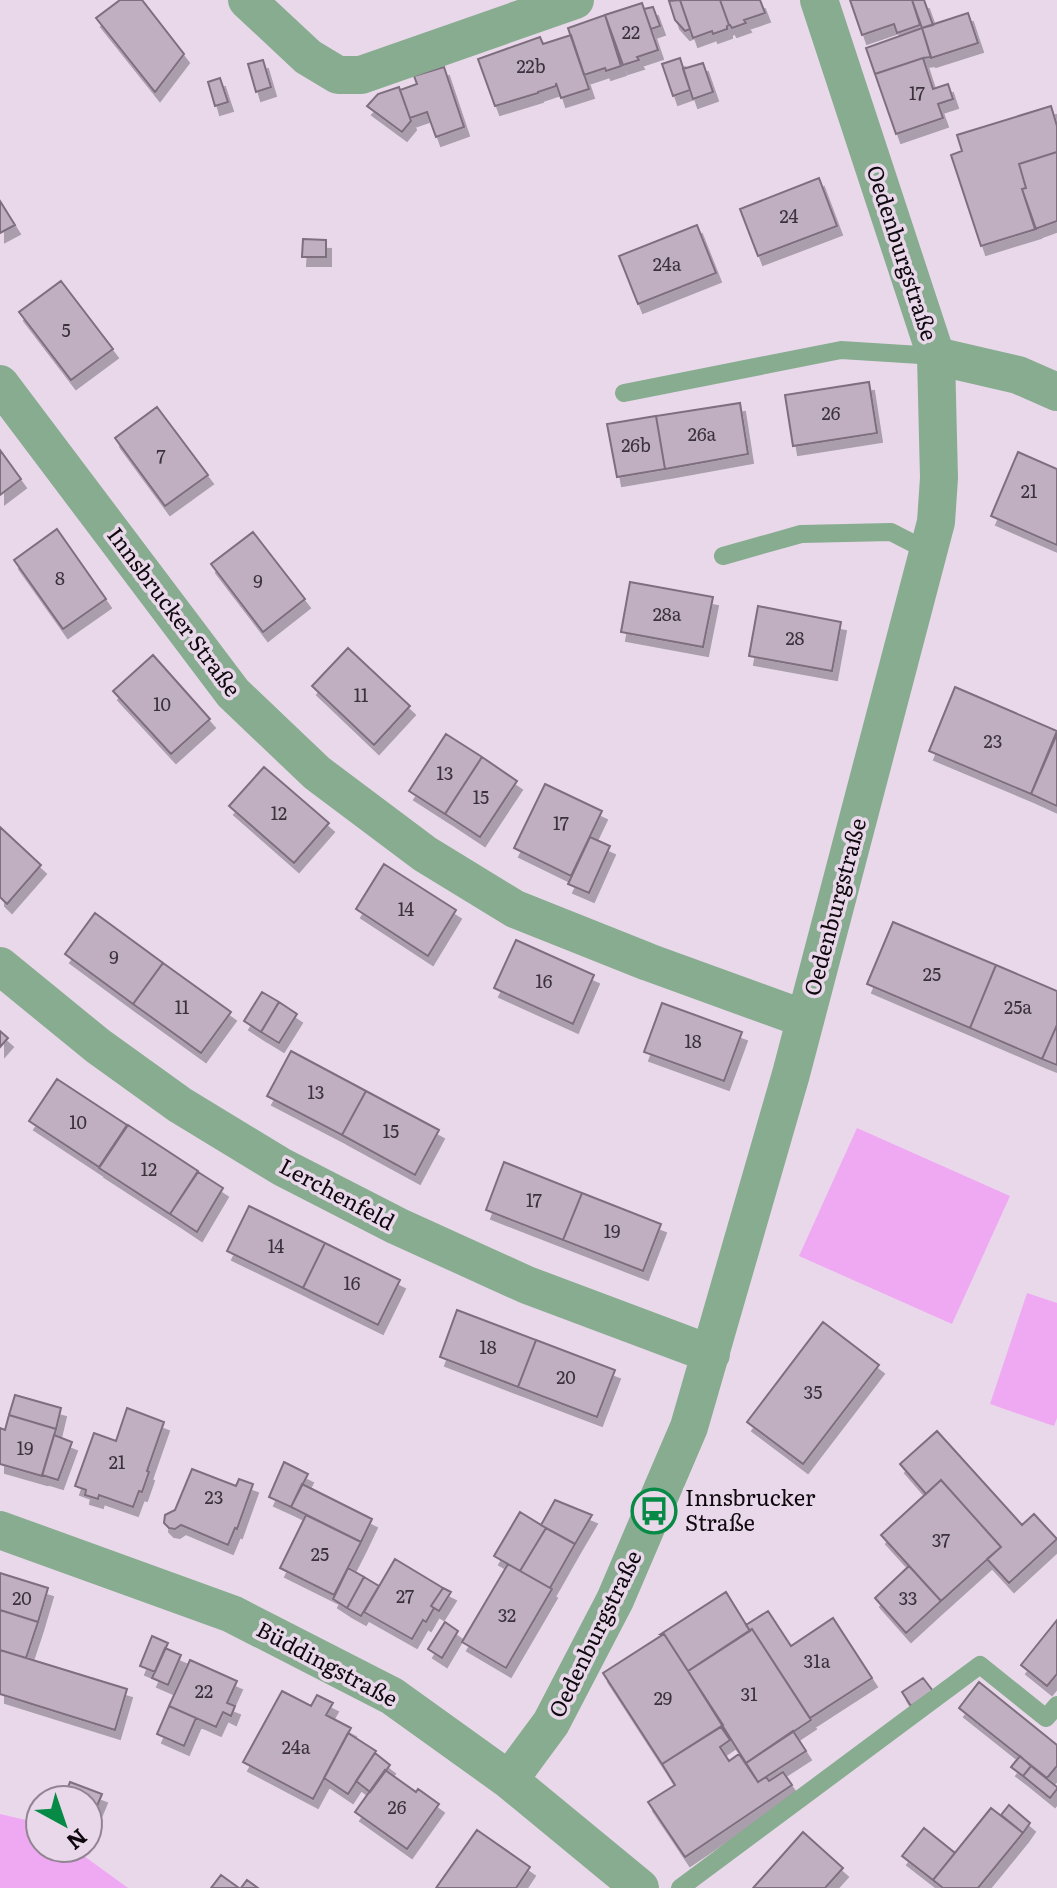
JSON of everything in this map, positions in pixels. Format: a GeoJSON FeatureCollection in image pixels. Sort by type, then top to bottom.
{"type":"FeatureCollection","features":[{"type":"Feature","properties":{"kind":"street"},"geometry":{"type":"LineString","coordinates":[[247,0],[308,57],[338,75],[361,75],[575,0]]}},
{"type":"Feature","properties":{"kind":"street","name":"Oedenburgstraße"},"geometry":{"type":"LineString","coordinates":[[509,1780],[551,1723],[615,1600],[689,1427],[805,1019],[936,522],[939,478],[936,356],[819,0]]}},
{"type":"Feature","properties":{"kind":"street"},"geometry":{"type":"LineString","coordinates":[[936,356],[1018,375],[1057,392]]}},
{"type":"Feature","properties":{"kind":"street","name":"Innsbrucker Straße"},"geometry":{"type":"LineString","coordinates":[[0,384],[233,693],[317,773],[425,854],[515,909],[805,1019]]}},
{"type":"Feature","properties":{"kind":"street","name":"Lerchenfeld"},"geometry":{"type":"LineString","coordinates":[[0,966],[98,1046],[180,1105],[282,1167],[397,1226],[527,1285],[711,1354]]}},
{"type":"Feature","properties":{"kind":"street","name":"Büddingstraße"},"geometry":{"type":"LineString","coordinates":[[0,1530],[232,1614],[392,1696],[509,1780],[618,1882]]}},
{"type":"Feature","properties":{"kind":"lane"},"geometry":{"type":"LineString","coordinates":[[624,393],[841,350],[936,356]]}},
{"type":"Feature","properties":{"kind":"lane"},"geometry":{"type":"LineString","coordinates":[[723,556],[801,534],[831,533],[891,532],[928,551]]}},
{"type":"Feature","properties":{"kind":"lane"},"geometry":{"type":"LineString","coordinates":[[680,1888],[980,1665],[1046,1718],[1057,1705]]}},
{"type":"Feature","properties":{"kind":"shaded area"},"geometry":{"type":"Polygon","coordinates":[[[857,1128],[1010,1196],[952,1324],[799,1256],[857,1128]]]}},
{"type":"Feature","properties":{"kind":"shaded area"},"geometry":{"type":"Polygon","coordinates":[[[1027,1293],[1057,1303],[1057,1418],[1054,1426],[990,1404],[1027,1293]]]}},
{"type":"Feature","properties":{"kind":"shaded area"},"geometry":{"type":"Polygon","coordinates":[[[0,1814],[24,1820],[24,1864],[95,1864],[128,1888],[0,1888],[0,1814]]]}},
{"type":"Feature","properties":{"kind":"building"},"geometry":{"type":"Polygon","coordinates":[[[120,0],[142,0],[184,54],[155,92],[96,18],[120,0]]]}},
{"type":"Feature","properties":{"kind":"building"},"geometry":{"type":"Polygon","coordinates":[[[680,0],[720,0],[729,25],[727,29],[693,38],[680,0]]]}},
{"type":"Feature","properties":{"kind":"building"},"geometry":{"type":"Polygon","coordinates":[[[680,0],[690,29],[685,31],[675,20],[669,1],[680,0]]]}},
{"type":"Feature","properties":{"kind":"building"},"geometry":{"type":"Polygon","coordinates":[[[720,0],[760,0],[765,13],[732,28],[720,0]]]}},
{"type":"Feature","properties":{"kind":"building"},"geometry":{"type":"Polygon","coordinates":[[[850,0],[912,0],[920,25],[897,33],[894,24],[862,35],[850,0]]]}},
{"type":"Feature","properties":{"kind":"building"},"geometry":{"type":"Polygon","coordinates":[[[912,0],[924,0],[933,25],[922,28],[912,0]]]}},
{"type":"Feature","properties":{"kind":"building"},"geometry":{"type":"Polygon","coordinates":[[[642,3],[658,50],[623,65],[605,15],[642,3]]]}},
{"type":"Feature","properties":{"kind":"building"},"geometry":{"type":"Polygon","coordinates":[[[653,7],[660,26],[651,29],[644,9],[653,7]]]}},
{"type":"Feature","properties":{"kind":"building"},"geometry":{"type":"Polygon","coordinates":[[[968,13],[978,43],[931,58],[922,28],[968,13]]]}},
{"type":"Feature","properties":{"kind":"building"},"geometry":{"type":"Polygon","coordinates":[[[605,15],[621,66],[584,75],[568,28],[605,15]]]}},
{"type":"Feature","properties":{"kind":"building"},"geometry":{"type":"Polygon","coordinates":[[[922,28],[931,57],[875,74],[866,48],[922,28]]]}},
{"type":"Feature","properties":{"kind":"building"},"geometry":{"type":"Polygon","coordinates":[[[571,35],[589,89],[561,98],[556,83],[556,86],[538,93],[495,106],[478,59],[540,37],[543,44],[571,35]]]}},
{"type":"Feature","properties":{"kind":"building"},"geometry":{"type":"Polygon","coordinates":[[[680,58],[690,90],[673,96],[662,64],[680,58]]]}},
{"type":"Feature","properties":{"kind":"building"},"geometry":{"type":"Polygon","coordinates":[[[923,58],[933,89],[948,84],[953,99],[938,104],[943,118],[896,134],[875,74],[923,58]]]}},
{"type":"Feature","properties":{"kind":"building"},"geometry":{"type":"Polygon","coordinates":[[[263,60],[271,87],[256,92],[248,64],[263,60]]]}},
{"type":"Feature","properties":{"kind":"building"},"geometry":{"type":"Polygon","coordinates":[[[703,63],[713,92],[693,99],[683,69],[703,63]]]}},
{"type":"Feature","properties":{"kind":"building"},"geometry":{"type":"Polygon","coordinates":[[[444,67],[464,127],[436,137],[427,112],[410,118],[400,90],[417,84],[414,76],[444,67]]]}},
{"type":"Feature","properties":{"kind":"building"},"geometry":{"type":"Polygon","coordinates":[[[220,78],[228,102],[215,106],[208,82],[220,78]]]}},
{"type":"Feature","properties":{"kind":"building"},"geometry":{"type":"Polygon","coordinates":[[[399,87],[411,121],[402,132],[367,106],[378,94],[399,87]]]}},
{"type":"Feature","properties":{"kind":"building"},"geometry":{"type":"Polygon","coordinates":[[[1051,106],[1057,126],[1057,152],[1019,164],[1026,188],[1022,189],[1036,229],[981,246],[951,155],[962,151],[957,135],[1051,106]]]}},
{"type":"Feature","properties":{"kind":"building"},"geometry":{"type":"Polygon","coordinates":[[[1057,152],[1057,221],[1035,229],[1022,189],[1026,188],[1019,164],[1057,152]]]}},
{"type":"Feature","properties":{"kind":"building"},"geometry":{"type":"Polygon","coordinates":[[[819,178],[837,226],[758,256],[740,209],[819,178]]]}},
{"type":"Feature","properties":{"kind":"building"},"geometry":{"type":"Polygon","coordinates":[[[0,201],[15,225],[0,233],[0,201]]]}},
{"type":"Feature","properties":{"kind":"building"},"geometry":{"type":"Polygon","coordinates":[[[697,225],[716,273],[638,304],[619,256],[697,225]]]}},
{"type":"Feature","properties":{"kind":"building"},"geometry":{"type":"Polygon","coordinates":[[[303,239],[326,240],[326,257],[302,257],[303,239]]]}},
{"type":"Feature","properties":{"kind":"building"},"geometry":{"type":"Polygon","coordinates":[[[61,281],[113,349],[71,380],[19,312],[61,281]]]}},
{"type":"Feature","properties":{"kind":"building"},"geometry":{"type":"Polygon","coordinates":[[[869,382],[877,433],[793,446],[785,395],[869,382]]]}},
{"type":"Feature","properties":{"kind":"building"},"geometry":{"type":"Polygon","coordinates":[[[740,403],[748,454],[665,469],[656,416],[740,403]]]}},
{"type":"Feature","properties":{"kind":"building"},"geometry":{"type":"Polygon","coordinates":[[[157,407],[208,475],[165,506],[115,438],[157,407]]]}},
{"type":"Feature","properties":{"kind":"building"},"geometry":{"type":"Polygon","coordinates":[[[656,416],[665,469],[617,477],[607,424],[656,416]]]}},
{"type":"Feature","properties":{"kind":"building"},"geometry":{"type":"Polygon","coordinates":[[[0,450],[21,479],[0,495],[0,450]]]}},
{"type":"Feature","properties":{"kind":"building"},"geometry":{"type":"Polygon","coordinates":[[[1018,452],[1057,469],[1057,545],[991,516],[1018,452]]]}},
{"type":"Feature","properties":{"kind":"building"},"geometry":{"type":"Polygon","coordinates":[[[57,529],[106,599],[63,629],[14,560],[57,529]]]}},
{"type":"Feature","properties":{"kind":"building"},"geometry":{"type":"Polygon","coordinates":[[[253,532],[305,599],[263,632],[211,564],[253,532]]]}},
{"type":"Feature","properties":{"kind":"building"},"geometry":{"type":"Polygon","coordinates":[[[630,582],[713,597],[703,647],[621,632],[630,582]]]}},
{"type":"Feature","properties":{"kind":"building"},"geometry":{"type":"Polygon","coordinates":[[[758,606],[841,622],[832,671],[749,656],[758,606]]]}},
{"type":"Feature","properties":{"kind":"building"},"geometry":{"type":"Polygon","coordinates":[[[348,648],[410,706],[374,745],[312,686],[348,648]]]}},
{"type":"Feature","properties":{"kind":"building"},"geometry":{"type":"Polygon","coordinates":[[[153,655],[210,719],[171,754],[113,691],[153,655]]]}},
{"type":"Feature","properties":{"kind":"building"},"geometry":{"type":"Polygon","coordinates":[[[955,687],[1057,731],[1031,794],[929,751],[955,687]]]}},
{"type":"Feature","properties":{"kind":"building"},"geometry":{"type":"Polygon","coordinates":[[[446,734],[482,757],[445,814],[409,791],[446,734]]]}},
{"type":"Feature","properties":{"kind":"building"},"geometry":{"type":"Polygon","coordinates":[[[1057,734],[1057,806],[1031,794],[1057,734]]]}},
{"type":"Feature","properties":{"kind":"building"},"geometry":{"type":"Polygon","coordinates":[[[482,757],[517,781],[480,837],[445,814],[482,757]]]}},
{"type":"Feature","properties":{"kind":"building"},"geometry":{"type":"Polygon","coordinates":[[[264,767],[329,823],[294,863],[229,806],[264,767]]]}},
{"type":"Feature","properties":{"kind":"building"},"geometry":{"type":"Polygon","coordinates":[[[545,784],[602,811],[571,876],[514,848],[545,784]]]}},
{"type":"Feature","properties":{"kind":"building"},"geometry":{"type":"Polygon","coordinates":[[[0,827],[41,865],[7,904],[0,897],[0,827]]]}},
{"type":"Feature","properties":{"kind":"building"},"geometry":{"type":"Polygon","coordinates":[[[590,837],[610,846],[589,893],[568,884],[590,837]]]}},
{"type":"Feature","properties":{"kind":"building"},"geometry":{"type":"Polygon","coordinates":[[[384,864],[456,910],[428,956],[356,909],[384,864]]]}},
{"type":"Feature","properties":{"kind":"building"},"geometry":{"type":"Polygon","coordinates":[[[95,913],[163,963],[133,1004],[65,954],[95,913]]]}},
{"type":"Feature","properties":{"kind":"building"},"geometry":{"type":"Polygon","coordinates":[[[893,922],[996,965],[970,1028],[867,984],[893,922]]]}},
{"type":"Feature","properties":{"kind":"building"},"geometry":{"type":"Polygon","coordinates":[[[516,940],[594,975],[573,1024],[494,988],[516,940]]]}},
{"type":"Feature","properties":{"kind":"building"},"geometry":{"type":"Polygon","coordinates":[[[163,963],[231,1012],[201,1053],[133,1004],[163,963]]]}},
{"type":"Feature","properties":{"kind":"building"},"geometry":{"type":"Polygon","coordinates":[[[996,965],[1057,991],[1057,1025],[1042,1059],[970,1028],[996,965]]]}},
{"type":"Feature","properties":{"kind":"building"},"geometry":{"type":"Polygon","coordinates":[[[262,992],[279,1002],[261,1032],[244,1021],[262,992]]]}},
{"type":"Feature","properties":{"kind":"building"},"geometry":{"type":"Polygon","coordinates":[[[279,1002],[297,1014],[279,1043],[261,1032],[279,1002]]]}},
{"type":"Feature","properties":{"kind":"building"},"geometry":{"type":"Polygon","coordinates":[[[662,1003],[742,1032],[724,1081],[644,1052],[662,1003]]]}},
{"type":"Feature","properties":{"kind":"building"},"geometry":{"type":"Polygon","coordinates":[[[1057,1025],[1057,1065],[1042,1059],[1057,1025]]]}},
{"type":"Feature","properties":{"kind":"building"},"geometry":{"type":"Polygon","coordinates":[[[0,1031],[8,1038],[0,1047],[0,1031]]]}},
{"type":"Feature","properties":{"kind":"building"},"geometry":{"type":"Polygon","coordinates":[[[291,1051],[366,1091],[342,1135],[267,1096],[291,1051]]]}},
{"type":"Feature","properties":{"kind":"building"},"geometry":{"type":"Polygon","coordinates":[[[57,1079],[127,1125],[99,1167],[29,1121],[57,1079]]]}},
{"type":"Feature","properties":{"kind":"building"},"geometry":{"type":"Polygon","coordinates":[[[366,1091],[439,1130],[415,1175],[342,1135],[366,1091]]]}},
{"type":"Feature","properties":{"kind":"building"},"geometry":{"type":"Polygon","coordinates":[[[128,1125],[198,1171],[170,1214],[99,1168],[128,1125]]]}},
{"type":"Feature","properties":{"kind":"building"},"geometry":{"type":"Polygon","coordinates":[[[504,1162],[582,1193],[563,1240],[486,1210],[504,1162]]]}},
{"type":"Feature","properties":{"kind":"building"},"geometry":{"type":"Polygon","coordinates":[[[198,1172],[223,1188],[197,1232],[170,1214],[198,1172]]]}},
{"type":"Feature","properties":{"kind":"building"},"geometry":{"type":"Polygon","coordinates":[[[582,1193],[661,1224],[643,1271],[563,1240],[582,1193]]]}},
{"type":"Feature","properties":{"kind":"building"},"geometry":{"type":"Polygon","coordinates":[[[249,1206],[325,1243],[303,1288],[227,1251],[249,1206]]]}},
{"type":"Feature","properties":{"kind":"building"},"geometry":{"type":"Polygon","coordinates":[[[325,1243],[400,1280],[378,1325],[303,1288],[325,1243]]]}},
{"type":"Feature","properties":{"kind":"building"},"geometry":{"type":"Polygon","coordinates":[[[457,1310],[536,1340],[518,1387],[440,1357],[457,1310]]]}},
{"type":"Feature","properties":{"kind":"building"},"geometry":{"type":"Polygon","coordinates":[[[823,1322],[879,1365],[803,1464],[747,1422],[823,1322]]]}},
{"type":"Feature","properties":{"kind":"building"},"geometry":{"type":"Polygon","coordinates":[[[536,1340],[615,1370],[597,1417],[518,1387],[536,1340]]]}},
{"type":"Feature","properties":{"kind":"building"},"geometry":{"type":"Polygon","coordinates":[[[15,1395],[61,1408],[56,1429],[9,1415],[15,1395]]]}},
{"type":"Feature","properties":{"kind":"building"},"geometry":{"type":"Polygon","coordinates":[[[127,1408],[164,1422],[142,1492],[139,1491],[133,1507],[99,1495],[98,1499],[85,1495],[86,1490],[75,1486],[94,1433],[116,1441],[127,1408]]]}},
{"type":"Feature","properties":{"kind":"building"},"geometry":{"type":"Polygon","coordinates":[[[9,1415],[56,1429],[42,1476],[0,1464],[0,1428],[5,1430],[9,1415]]]}},
{"type":"Feature","properties":{"kind":"building"},"geometry":{"type":"Polygon","coordinates":[[[937,1431],[1022,1525],[1034,1514],[1057,1539],[1009,1583],[987,1559],[1001,1547],[941,1480],[926,1494],[900,1464],[937,1431]]]}},
{"type":"Feature","properties":{"kind":"building"},"geometry":{"type":"Polygon","coordinates":[[[54,1435],[72,1442],[58,1480],[42,1475],[54,1435]]]}},
{"type":"Feature","properties":{"kind":"building"},"geometry":{"type":"Polygon","coordinates":[[[284,1462],[308,1474],[291,1507],[269,1497],[284,1462]]]}},
{"type":"Feature","properties":{"kind":"building"},"geometry":{"type":"Polygon","coordinates":[[[192,1469],[236,1486],[239,1479],[253,1484],[228,1545],[181,1525],[175,1529],[164,1523],[165,1515],[175,1510],[192,1469]]]}},
{"type":"Feature","properties":{"kind":"building"},"geometry":{"type":"Polygon","coordinates":[[[941,1480],[1001,1547],[941,1601],[881,1535],[941,1480]]]}},
{"type":"Feature","properties":{"kind":"building"},"geometry":{"type":"Polygon","coordinates":[[[302,1484],[372,1519],[361,1542],[291,1507],[302,1484]]]}},
{"type":"Feature","properties":{"kind":"building"},"geometry":{"type":"Polygon","coordinates":[[[555,1500],[592,1515],[575,1544],[541,1525],[555,1500]]]}},
{"type":"Feature","properties":{"kind":"building"},"geometry":{"type":"Polygon","coordinates":[[[520,1512],[546,1528],[520,1571],[494,1556],[520,1512]]]}},
{"type":"Feature","properties":{"kind":"building"},"geometry":{"type":"Polygon","coordinates":[[[306,1515],[361,1542],[334,1595],[280,1568],[306,1515]]]}},
{"type":"Feature","properties":{"kind":"building"},"geometry":{"type":"Polygon","coordinates":[[[546,1528],[575,1544],[550,1588],[520,1571],[546,1528]]]}},
{"type":"Feature","properties":{"kind":"building"},"geometry":{"type":"Polygon","coordinates":[[[395,1559],[443,1588],[431,1606],[434,1608],[426,1622],[423,1620],[412,1639],[364,1612],[395,1559]]]}},
{"type":"Feature","properties":{"kind":"building"},"geometry":{"type":"Polygon","coordinates":[[[508,1564],[552,1589],[506,1668],[462,1642],[508,1564]]]}},
{"type":"Feature","properties":{"kind":"building"},"geometry":{"type":"Polygon","coordinates":[[[909,1566],[941,1601],[906,1633],[875,1598],[909,1566]]]}},
{"type":"Feature","properties":{"kind":"building"},"geometry":{"type":"Polygon","coordinates":[[[348,1568],[364,1577],[347,1608],[333,1599],[348,1568]]]}},
{"type":"Feature","properties":{"kind":"building"},"geometry":{"type":"Polygon","coordinates":[[[0,1573],[48,1588],[38,1622],[0,1610],[0,1573]]]}},
{"type":"Feature","properties":{"kind":"building"},"geometry":{"type":"Polygon","coordinates":[[[364,1577],[379,1586],[361,1616],[347,1608],[364,1577]]]}},
{"type":"Feature","properties":{"kind":"building"},"geometry":{"type":"Polygon","coordinates":[[[443,1588],[451,1592],[439,1611],[431,1606],[443,1588]]]}},
{"type":"Feature","properties":{"kind":"building"},"geometry":{"type":"Polygon","coordinates":[[[726,1592],[750,1631],[688,1671],[664,1634],[661,1634],[726,1592]]]}},
{"type":"Feature","properties":{"kind":"building"},"geometry":{"type":"Polygon","coordinates":[[[0,1610],[38,1622],[26,1658],[0,1650],[0,1610]]]}},
{"type":"Feature","properties":{"kind":"building"},"geometry":{"type":"Polygon","coordinates":[[[768,1611],[791,1646],[833,1618],[872,1678],[810,1718],[752,1629],[750,1631],[746,1625],[768,1611]]]}},
{"type":"Feature","properties":{"kind":"building"},"geometry":{"type":"Polygon","coordinates":[[[1057,1620],[1057,1674],[1047,1686],[1021,1665],[1057,1620]]]}},
{"type":"Feature","properties":{"kind":"building"},"geometry":{"type":"Polygon","coordinates":[[[445,1622],[458,1631],[442,1658],[428,1649],[445,1622]]]}},
{"type":"Feature","properties":{"kind":"building"},"geometry":{"type":"Polygon","coordinates":[[[752,1629],[811,1720],[746,1763],[688,1671],[752,1629]]]}},
{"type":"Feature","properties":{"kind":"building"},"geometry":{"type":"Polygon","coordinates":[[[664,1634],[723,1725],[662,1764],[603,1673],[664,1634]]]}},
{"type":"Feature","properties":{"kind":"building"},"geometry":{"type":"Polygon","coordinates":[[[152,1636],[168,1643],[155,1672],[140,1666],[152,1636]]]}},
{"type":"Feature","properties":{"kind":"building"},"geometry":{"type":"Polygon","coordinates":[[[165,1648],[181,1655],[168,1685],[152,1678],[165,1648]]]}},
{"type":"Feature","properties":{"kind":"building"},"geometry":{"type":"Polygon","coordinates":[[[0,1650],[127,1689],[115,1730],[0,1694],[0,1650]]]}},
{"type":"Feature","properties":{"kind":"building"},"geometry":{"type":"Polygon","coordinates":[[[190,1660],[237,1681],[227,1703],[235,1706],[231,1716],[223,1712],[216,1727],[169,1706],[190,1660]]]}},
{"type":"Feature","properties":{"kind":"building"},"geometry":{"type":"Polygon","coordinates":[[[923,1678],[933,1691],[911,1706],[902,1692],[923,1678]]]}},
{"type":"Feature","properties":{"kind":"building"},"geometry":{"type":"Polygon","coordinates":[[[979,1682],[1057,1745],[1057,1766],[1047,1778],[959,1708],[979,1682]]]}},
{"type":"Feature","properties":{"kind":"building"},"geometry":{"type":"Polygon","coordinates":[[[282,1691],[311,1706],[317,1695],[333,1703],[326,1715],[351,1728],[313,1799],[243,1762],[282,1691]]]}},
{"type":"Feature","properties":{"kind":"building"},"geometry":{"type":"Polygon","coordinates":[[[169,1706],[196,1718],[184,1746],[157,1734],[169,1706]]]}},
{"type":"Feature","properties":{"kind":"building"},"geometry":{"type":"Polygon","coordinates":[[[721,1727],[730,1740],[720,1747],[729,1761],[739,1754],[758,1782],[766,1777],[769,1781],[783,1772],[792,1785],[685,1857],[648,1802],[675,1785],[662,1764],[721,1727]]]}},
{"type":"Feature","properties":{"kind":"building"},"geometry":{"type":"Polygon","coordinates":[[[793,1731],[806,1751],[758,1782],[746,1763],[793,1731]]]}},
{"type":"Feature","properties":{"kind":"building"},"geometry":{"type":"Polygon","coordinates":[[[348,1733],[376,1751],[348,1794],[324,1778],[348,1733]]]}},
{"type":"Feature","properties":{"kind":"building"},"geometry":{"type":"Polygon","coordinates":[[[375,1753],[390,1765],[370,1792],[356,1781],[375,1753]]]}},
{"type":"Feature","properties":{"kind":"building"},"geometry":{"type":"Polygon","coordinates":[[[1020,1756],[1031,1766],[1023,1776],[1011,1767],[1020,1756]]]}},
{"type":"Feature","properties":{"kind":"building"},"geometry":{"type":"Polygon","coordinates":[[[1031,1766],[1057,1787],[1050,1798],[1023,1776],[1031,1766]]]}},
{"type":"Feature","properties":{"kind":"building"},"geometry":{"type":"Polygon","coordinates":[[[385,1770],[439,1804],[407,1849],[355,1812],[385,1770]]]}},
{"type":"Feature","properties":{"kind":"building"},"geometry":{"type":"Polygon","coordinates":[[[1009,1805],[1030,1823],[1023,1833],[1001,1815],[1009,1805]]]}},
{"type":"Feature","properties":{"kind":"building"},"geometry":{"type":"Polygon","coordinates":[[[991,1808],[1023,1833],[978,1888],[943,1888],[933,1880],[991,1808]]]}},
{"type":"Feature","properties":{"kind":"building"},"geometry":{"type":"Polygon","coordinates":[[[924,1828],[955,1853],[933,1880],[902,1856],[924,1828]]]}},
{"type":"Feature","properties":{"kind":"building"},"geometry":{"type":"Polygon","coordinates":[[[477,1830],[530,1867],[516,1888],[436,1888],[477,1830]]]}},
{"type":"Feature","properties":{"kind":"building"},"geometry":{"type":"Polygon","coordinates":[[[803,1832],[843,1868],[825,1888],[753,1888],[803,1832]]]}},
{"type":"Feature","properties":{"kind":"building"},"geometry":{"type":"Polygon","coordinates":[[[221,1875],[239,1888],[211,1888],[221,1875]]]}},
{"type":"Feature","properties":{"kind":"building"},"geometry":{"type":"Polygon","coordinates":[[[247,1880],[258,1888],[241,1888],[247,1880]]]}},
{"type":"Feature","properties":{"kind":"place","name":"Innsbrucker Straße"},"geometry":{"type":"Point","coordinates":[654,1511]}}]}
